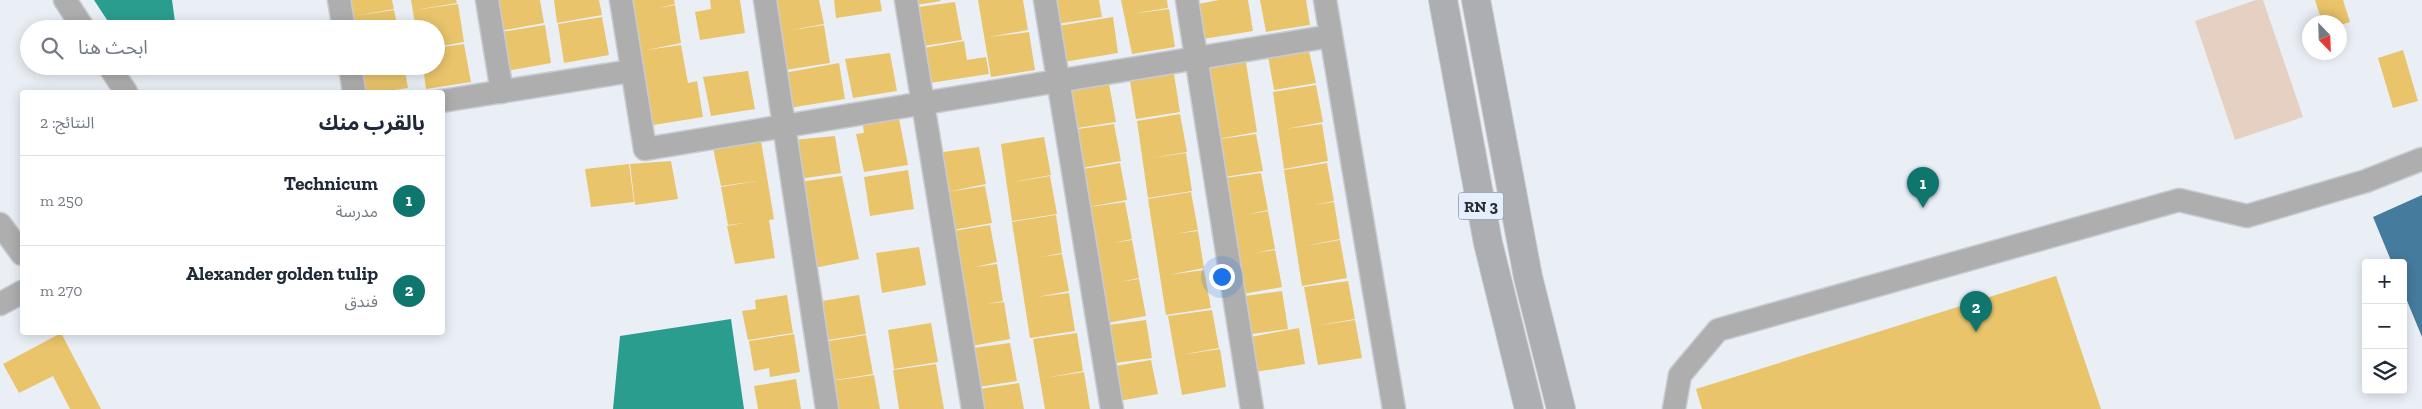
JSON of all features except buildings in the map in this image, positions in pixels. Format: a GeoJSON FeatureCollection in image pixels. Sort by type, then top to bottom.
{"type":"FeatureCollection","features":[{"type":"Feature","properties":{"kind":"highway","name":"RN 3"},"geometry":{"type":"LineString","coordinates":[[1443,0],[1488,243],[1529,409]]}},
{"type":"Feature","properties":{"kind":"highway","name":"RN 3"},"geometry":{"type":"LineString","coordinates":[[1476,0],[1528,277],[1561,409]]}},
{"type":"Feature","properties":{"kind":"street"},"geometry":{"type":"LineString","coordinates":[[65,0],[78,20]]}},
{"type":"Feature","properties":{"kind":"street"},"geometry":{"type":"LineString","coordinates":[[339,0],[342,20]]}},
{"type":"Feature","properties":{"kind":"street"},"geometry":{"type":"LineString","coordinates":[[487,0],[502,92]]}},
{"type":"Feature","properties":{"kind":"street"},"geometry":{"type":"LineString","coordinates":[[621,0],[645,149],[1331,36]]}},
{"type":"Feature","properties":{"kind":"street"},"geometry":{"type":"LineString","coordinates":[[765,0],[827,409]]}},
{"type":"Feature","properties":{"kind":"street"},"geometry":{"type":"LineString","coordinates":[[906,0],[973,409]]}},
{"type":"Feature","properties":{"kind":"street"},"geometry":{"type":"LineString","coordinates":[[1044,0],[1112,409]]}},
{"type":"Feature","properties":{"kind":"street"},"geometry":{"type":"LineString","coordinates":[[1187,0],[1252,409]]}},
{"type":"Feature","properties":{"kind":"street"},"geometry":{"type":"LineString","coordinates":[[1325,0],[1391,409]]}},
{"type":"Feature","properties":{"kind":"street"},"geometry":{"type":"LineString","coordinates":[[445,101],[631,71]]}},
{"type":"Feature","properties":{"kind":"street"},"geometry":{"type":"LineString","coordinates":[[115,75],[125,90]]}},
{"type":"Feature","properties":{"kind":"street"},"geometry":{"type":"LineString","coordinates":[[351,75],[354,90]]}},
{"type":"Feature","properties":{"kind":"street"},"geometry":{"type":"LineString","coordinates":[[1674,409],[1680,376],[1718,330],[2179,200],[2247,216],[2366,181],[2422,159]]}},
{"type":"Feature","properties":{"kind":"street"},"geometry":{"type":"LineString","coordinates":[[0,224],[20,251]]}},
{"type":"Feature","properties":{"kind":"street"},"geometry":{"type":"LineString","coordinates":[[0,304],[20,293]]}},
{"type":"Feature","properties":{"kind":"shaded area"},"geometry":{"type":"Polygon","coordinates":[[[2256,0],[2263,0],[2303,117],[2235,140],[2195,21],[2256,0]]]}},
{"type":"Feature","properties":{"kind":"place","name":"Technicum"},"geometry":{"type":"Point","coordinates":[1923,208]}},
{"type":"Feature","properties":{"kind":"place","name":"Alexander golden tulip"},"geometry":{"type":"Point","coordinates":[1976,332]}}]}
